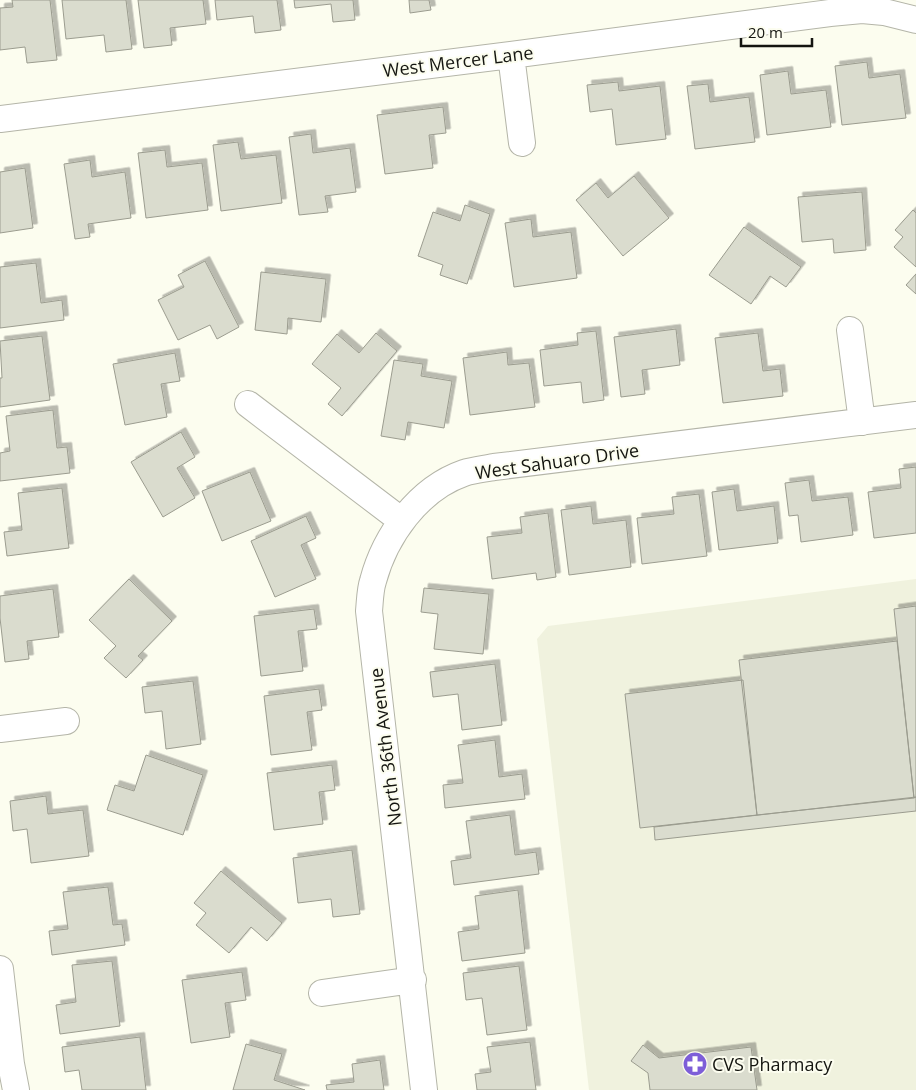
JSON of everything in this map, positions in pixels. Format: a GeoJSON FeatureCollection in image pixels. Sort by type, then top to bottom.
{"type":"FeatureCollection","features":[{"type":"Feature","properties":{"kind":"street","name":"West Mercer Lane"},"geometry":{"type":"LineString","coordinates":[[0,119],[830,13],[862,10],[884,12],[916,20]]}},
{"type":"Feature","properties":{"kind":"street"},"geometry":{"type":"LineString","coordinates":[[511,55],[522,143]]}},
{"type":"Feature","properties":{"kind":"street"},"geometry":{"type":"LineString","coordinates":[[850,330],[862,422]]}},
{"type":"Feature","properties":{"kind":"street"},"geometry":{"type":"LineString","coordinates":[[248,404],[402,521]]}},
{"type":"Feature","properties":{"kind":"street","name":"West Sahuaro Drive"},"geometry":{"type":"LineString","coordinates":[[402,521],[418,502],[439,485],[464,473],[504,466],[916,415]]}},
{"type":"Feature","properties":{"kind":"street","name":"North 36th Avenue"},"geometry":{"type":"LineString","coordinates":[[402,521],[382,553],[372,583],[369,611],[413,980],[424,1090]]}},
{"type":"Feature","properties":{"kind":"street"},"geometry":{"type":"LineString","coordinates":[[0,729],[66,721]]}},
{"type":"Feature","properties":{"kind":"street"},"geometry":{"type":"LineString","coordinates":[[0,970],[11,1064],[16,1090]]}},
{"type":"Feature","properties":{"kind":"street"},"geometry":{"type":"LineString","coordinates":[[322,993],[413,980]]}},
{"type":"Feature","properties":{"kind":"shaded area"},"geometry":{"type":"Polygon","coordinates":[[[916,579],[916,1090],[589,1090],[537,639],[548,626],[916,579]]]}},
{"type":"Feature","properties":{"kind":"building"},"geometry":{"type":"Polygon","coordinates":[[[12,0],[50,0],[57,60],[27,63],[25,47],[0,50],[0,8],[13,7],[12,0]]]}},
{"type":"Feature","properties":{"kind":"building"},"geometry":{"type":"Polygon","coordinates":[[[62,0],[126,0],[132,49],[106,52],[104,35],[66,39],[62,0]]]}},
{"type":"Feature","properties":{"kind":"building"},"geometry":{"type":"Polygon","coordinates":[[[138,0],[203,0],[206,24],[170,28],[172,45],[144,48],[138,0]]]}},
{"type":"Feature","properties":{"kind":"building"},"geometry":{"type":"Polygon","coordinates":[[[215,0],[277,0],[281,30],[255,33],[253,16],[217,20],[215,0]]]}},
{"type":"Feature","properties":{"kind":"building"},"geometry":{"type":"Polygon","coordinates":[[[294,0],[353,0],[355,20],[333,22],[331,4],[295,8],[294,0]]]}},
{"type":"Feature","properties":{"kind":"building"},"geometry":{"type":"Polygon","coordinates":[[[409,0],[429,0],[431,10],[410,13],[409,0]]]}},
{"type":"Feature","properties":{"kind":"building"},"geometry":{"type":"Polygon","coordinates":[[[867,62],[869,78],[900,74],[906,118],[842,125],[835,66],[867,62]]]}},
{"type":"Feature","properties":{"kind":"building"},"geometry":{"type":"Polygon","coordinates":[[[788,71],[791,94],[826,90],[831,127],[767,135],[760,75],[788,71]]]}},
{"type":"Feature","properties":{"kind":"building"},"geometry":{"type":"Polygon","coordinates":[[[618,82],[619,91],[660,86],[666,139],[616,145],[612,109],[590,112],[587,85],[618,82]]]}},
{"type":"Feature","properties":{"kind":"building"},"geometry":{"type":"Polygon","coordinates":[[[708,84],[710,102],[749,97],[755,142],[695,149],[687,86],[708,84]]]}},
{"type":"Feature","properties":{"kind":"building"},"geometry":{"type":"Polygon","coordinates":[[[443,107],[446,133],[429,135],[433,168],[385,174],[377,115],[443,107]]]}},
{"type":"Feature","properties":{"kind":"building"},"geometry":{"type":"Polygon","coordinates":[[[311,134],[313,153],[350,148],[356,192],[325,196],[328,212],[299,215],[289,137],[311,134]]]}},
{"type":"Feature","properties":{"kind":"building"},"geometry":{"type":"Polygon","coordinates":[[[238,142],[241,159],[276,155],[282,203],[221,211],[213,145],[238,142]]]}},
{"type":"Feature","properties":{"kind":"building"},"geometry":{"type":"Polygon","coordinates":[[[165,150],[167,167],[202,163],[208,210],[146,218],[138,153],[165,150]]]}},
{"type":"Feature","properties":{"kind":"building"},"geometry":{"type":"Polygon","coordinates":[[[90,160],[92,177],[125,172],[131,218],[88,224],[90,237],[75,239],[64,164],[90,160]]]}},
{"type":"Feature","properties":{"kind":"building"},"geometry":{"type":"Polygon","coordinates":[[[25,168],[33,228],[0,233],[0,172],[25,168]]]}},
{"type":"Feature","properties":{"kind":"building"},"geometry":{"type":"Polygon","coordinates":[[[634,176],[669,218],[623,256],[576,200],[596,183],[608,198],[634,176]]]}},
{"type":"Feature","properties":{"kind":"building"},"geometry":{"type":"Polygon","coordinates":[[[862,192],[866,250],[834,253],[833,239],[802,242],[798,197],[862,192]]]}},
{"type":"Feature","properties":{"kind":"building"},"geometry":{"type":"Polygon","coordinates":[[[465,205],[490,214],[467,284],[440,275],[443,265],[418,256],[433,212],[460,221],[465,205]]]}},
{"type":"Feature","properties":{"kind":"building"},"geometry":{"type":"Polygon","coordinates":[[[913,210],[916,213],[916,267],[894,247],[903,237],[895,230],[913,210]]]}},
{"type":"Feature","properties":{"kind":"building"},"geometry":{"type":"Polygon","coordinates":[[[531,219],[533,237],[571,232],[577,278],[514,287],[505,223],[531,219]]]}},
{"type":"Feature","properties":{"kind":"building"},"geometry":{"type":"Polygon","coordinates":[[[744,227],[801,267],[786,287],[770,276],[751,304],[709,275],[744,227]]]}},
{"type":"Feature","properties":{"kind":"building"},"geometry":{"type":"Polygon","coordinates":[[[205,261],[239,327],[217,339],[210,325],[178,340],[158,300],[184,287],[178,275],[205,261]]]}},
{"type":"Feature","properties":{"kind":"building"},"geometry":{"type":"Polygon","coordinates":[[[36,263],[41,303],[62,300],[64,320],[0,328],[0,267],[36,263]]]}},
{"type":"Feature","properties":{"kind":"building"},"geometry":{"type":"Polygon","coordinates":[[[261,272],[326,279],[321,322],[288,318],[287,334],[255,330],[261,272]]]}},
{"type":"Feature","properties":{"kind":"building"},"geometry":{"type":"Polygon","coordinates":[[[916,274],[916,294],[906,285],[916,274]]]}},
{"type":"Feature","properties":{"kind":"building"},"geometry":{"type":"Polygon","coordinates":[[[676,329],[680,365],[642,370],[645,394],[621,397],[614,337],[676,329]]]}},
{"type":"Feature","properties":{"kind":"building"},"geometry":{"type":"Polygon","coordinates":[[[596,331],[604,400],[583,403],[581,382],[544,386],[540,350],[578,345],[577,333],[596,331]]]}},
{"type":"Feature","properties":{"kind":"building"},"geometry":{"type":"Polygon","coordinates":[[[376,333],[397,351],[342,416],[328,404],[341,388],[312,364],[337,334],[359,353],[376,333]]]}},
{"type":"Feature","properties":{"kind":"building"},"geometry":{"type":"Polygon","coordinates":[[[758,333],[763,371],[780,369],[783,396],[723,403],[715,338],[758,333]]]}},
{"type":"Feature","properties":{"kind":"building"},"geometry":{"type":"Polygon","coordinates":[[[42,336],[50,400],[0,407],[0,378],[2,378],[0,341],[42,336]]]}},
{"type":"Feature","properties":{"kind":"building"},"geometry":{"type":"Polygon","coordinates":[[[507,352],[508,365],[529,363],[535,407],[470,415],[463,358],[507,352]]]}},
{"type":"Feature","properties":{"kind":"building"},"geometry":{"type":"Polygon","coordinates":[[[175,353],[180,381],[161,384],[167,417],[125,425],[113,364],[175,353]]]}},
{"type":"Feature","properties":{"kind":"building"},"geometry":{"type":"Polygon","coordinates":[[[394,360],[423,364],[421,376],[452,381],[444,428],[408,422],[405,440],[381,436],[394,360]]]}},
{"type":"Feature","properties":{"kind":"building"},"geometry":{"type":"Polygon","coordinates":[[[53,410],[57,448],[67,447],[70,473],[0,481],[0,453],[10,451],[6,416],[53,410]]]}},
{"type":"Feature","properties":{"kind":"building"},"geometry":{"type":"Polygon","coordinates":[[[181,432],[195,457],[177,468],[195,498],[163,517],[131,462],[181,432]]]}},
{"type":"Feature","properties":{"kind":"building"},"geometry":{"type":"Polygon","coordinates":[[[916,467],[916,533],[874,538],[868,492],[901,488],[899,469],[916,467]]]}},
{"type":"Feature","properties":{"kind":"building"},"geometry":{"type":"Polygon","coordinates":[[[250,472],[271,521],[222,541],[202,491],[250,472]]]}},
{"type":"Feature","properties":{"kind":"building"},"geometry":{"type":"Polygon","coordinates":[[[809,480],[812,501],[848,497],[853,535],[801,542],[798,515],[789,516],[785,483],[809,480]]]}},
{"type":"Feature","properties":{"kind":"building"},"geometry":{"type":"Polygon","coordinates":[[[62,488],[69,548],[7,556],[4,532],[22,530],[18,493],[62,488]]]}},
{"type":"Feature","properties":{"kind":"building"},"geometry":{"type":"Polygon","coordinates":[[[734,489],[737,511],[774,506],[778,543],[719,550],[712,492],[734,489]]]}},
{"type":"Feature","properties":{"kind":"building"},"geometry":{"type":"Polygon","coordinates":[[[699,494],[707,556],[642,564],[637,518],[674,514],[672,497],[699,494]]]}},
{"type":"Feature","properties":{"kind":"building"},"geometry":{"type":"Polygon","coordinates":[[[591,506],[593,524],[626,520],[631,567],[569,575],[561,510],[591,506]]]}},
{"type":"Feature","properties":{"kind":"building"},"geometry":{"type":"Polygon","coordinates":[[[548,513],[556,577],[537,580],[536,573],[492,579],[487,537],[522,533],[520,517],[548,513]]]}},
{"type":"Feature","properties":{"kind":"building"},"geometry":{"type":"Polygon","coordinates":[[[306,516],[316,538],[301,545],[316,579],[275,597],[251,541],[306,516]]]}},
{"type":"Feature","properties":{"kind":"building"},"geometry":{"type":"Polygon","coordinates":[[[129,579],[172,621],[138,656],[143,660],[126,678],[104,658],[116,646],[89,620],[129,579]]]}},
{"type":"Feature","properties":{"kind":"building"},"geometry":{"type":"Polygon","coordinates":[[[424,588],[489,594],[483,654],[434,649],[438,614],[421,612],[424,588]]]}},
{"type":"Feature","properties":{"kind":"building"},"geometry":{"type":"Polygon","coordinates":[[[53,589],[59,637],[27,641],[29,659],[5,662],[0,618],[0,596],[53,589]]]}},
{"type":"Feature","properties":{"kind":"building"},"geometry":{"type":"Polygon","coordinates":[[[916,606],[916,797],[914,798],[894,609],[916,606]]]}},
{"type":"Feature","properties":{"kind":"building"},"geometry":{"type":"Polygon","coordinates":[[[314,609],[317,629],[298,631],[303,671],[261,676],[254,616],[314,609]]]}},
{"type":"Feature","properties":{"kind":"building"},"geometry":{"type":"Polygon","coordinates":[[[897,641],[914,798],[757,815],[739,660],[897,641]]]}},
{"type":"Feature","properties":{"kind":"building"},"geometry":{"type":"Polygon","coordinates":[[[495,664],[502,725],[462,730],[458,694],[433,697],[430,672],[495,664]]]}},
{"type":"Feature","properties":{"kind":"building"},"geometry":{"type":"Polygon","coordinates":[[[743,680],[757,815],[640,828],[625,694],[743,680]]]}},
{"type":"Feature","properties":{"kind":"building"},"geometry":{"type":"Polygon","coordinates":[[[193,681],[201,744],[166,749],[162,711],[145,713],[142,687],[193,681]]]}},
{"type":"Feature","properties":{"kind":"building"},"geometry":{"type":"Polygon","coordinates":[[[319,689],[322,710],[307,712],[312,750],[271,755],[264,696],[319,689]]]}},
{"type":"Feature","properties":{"kind":"building"},"geometry":{"type":"Polygon","coordinates":[[[495,740],[499,777],[522,774],[525,799],[445,808],[443,785],[463,783],[458,745],[495,740]]]}},
{"type":"Feature","properties":{"kind":"building"},"geometry":{"type":"Polygon","coordinates":[[[146,755],[203,775],[183,835],[107,810],[115,785],[134,791],[146,755]]]}},
{"type":"Feature","properties":{"kind":"building"},"geometry":{"type":"Polygon","coordinates":[[[332,765],[335,790],[319,792],[323,824],[274,830],[267,773],[332,765]]]}},
{"type":"Feature","properties":{"kind":"building"},"geometry":{"type":"Polygon","coordinates":[[[46,796],[48,814],[83,810],[89,856],[31,863],[27,829],[13,831],[10,801],[46,796]]]}},
{"type":"Feature","properties":{"kind":"building"},"geometry":{"type":"Polygon","coordinates":[[[916,797],[916,811],[655,840],[654,827],[916,797]]]}},
{"type":"Feature","properties":{"kind":"building"},"geometry":{"type":"Polygon","coordinates":[[[510,815],[515,855],[536,852],[539,874],[454,885],[451,861],[471,858],[466,821],[510,815]]]}},
{"type":"Feature","properties":{"kind":"building"},"geometry":{"type":"Polygon","coordinates":[[[352,850],[360,914],[333,917],[331,899],[298,903],[293,858],[352,850]]]}},
{"type":"Feature","properties":{"kind":"building"},"geometry":{"type":"Polygon","coordinates":[[[221,871],[282,923],[267,941],[251,927],[229,953],[196,925],[206,913],[194,903],[221,871]]]}},
{"type":"Feature","properties":{"kind":"building"},"geometry":{"type":"Polygon","coordinates":[[[108,887],[113,925],[122,924],[125,945],[52,955],[49,931],[68,929],[63,892],[108,887]]]}},
{"type":"Feature","properties":{"kind":"building"},"geometry":{"type":"Polygon","coordinates":[[[518,890],[525,953],[462,961],[458,932],[479,929],[475,896],[518,890]]]}},
{"type":"Feature","properties":{"kind":"building"},"geometry":{"type":"Polygon","coordinates":[[[112,961],[120,1026],[60,1034],[56,1005],[76,1002],[72,965],[112,961]]]}},
{"type":"Feature","properties":{"kind":"building"},"geometry":{"type":"Polygon","coordinates":[[[519,966],[527,1030],[487,1035],[482,998],[466,1000],[463,973],[519,966]]]}},
{"type":"Feature","properties":{"kind":"building"},"geometry":{"type":"Polygon","coordinates":[[[242,972],[246,1000],[225,1003],[230,1037],[191,1043],[182,980],[242,972]]]}},
{"type":"Feature","properties":{"kind":"building"},"geometry":{"type":"Polygon","coordinates":[[[140,1037],[146,1090],[82,1090],[79,1070],[65,1072],[62,1047],[140,1037]]]}},
{"type":"Feature","properties":{"kind":"building"},"geometry":{"type":"Polygon","coordinates":[[[530,1042],[536,1090],[477,1090],[475,1074],[491,1072],[487,1047],[530,1042]]]}},
{"type":"Feature","properties":{"kind":"building"},"geometry":{"type":"Polygon","coordinates":[[[246,1044],[282,1054],[274,1080],[305,1090],[233,1090],[246,1044]]]}},
{"type":"Feature","properties":{"kind":"building","name":"CVS Pharmacy"},"geometry":{"type":"Polygon","coordinates":[[[643,1045],[659,1058],[751,1047],[757,1090],[650,1090],[648,1073],[631,1061],[643,1045]]]}},
{"type":"Feature","properties":{"kind":"building"},"geometry":{"type":"Polygon","coordinates":[[[380,1060],[384,1090],[327,1090],[326,1085],[354,1082],[352,1064],[380,1060]]]}},
{"type":"Feature","properties":{"kind":"place","name":"CVS Pharmacy"},"geometry":{"type":"Point","coordinates":[695,1064]}}]}
